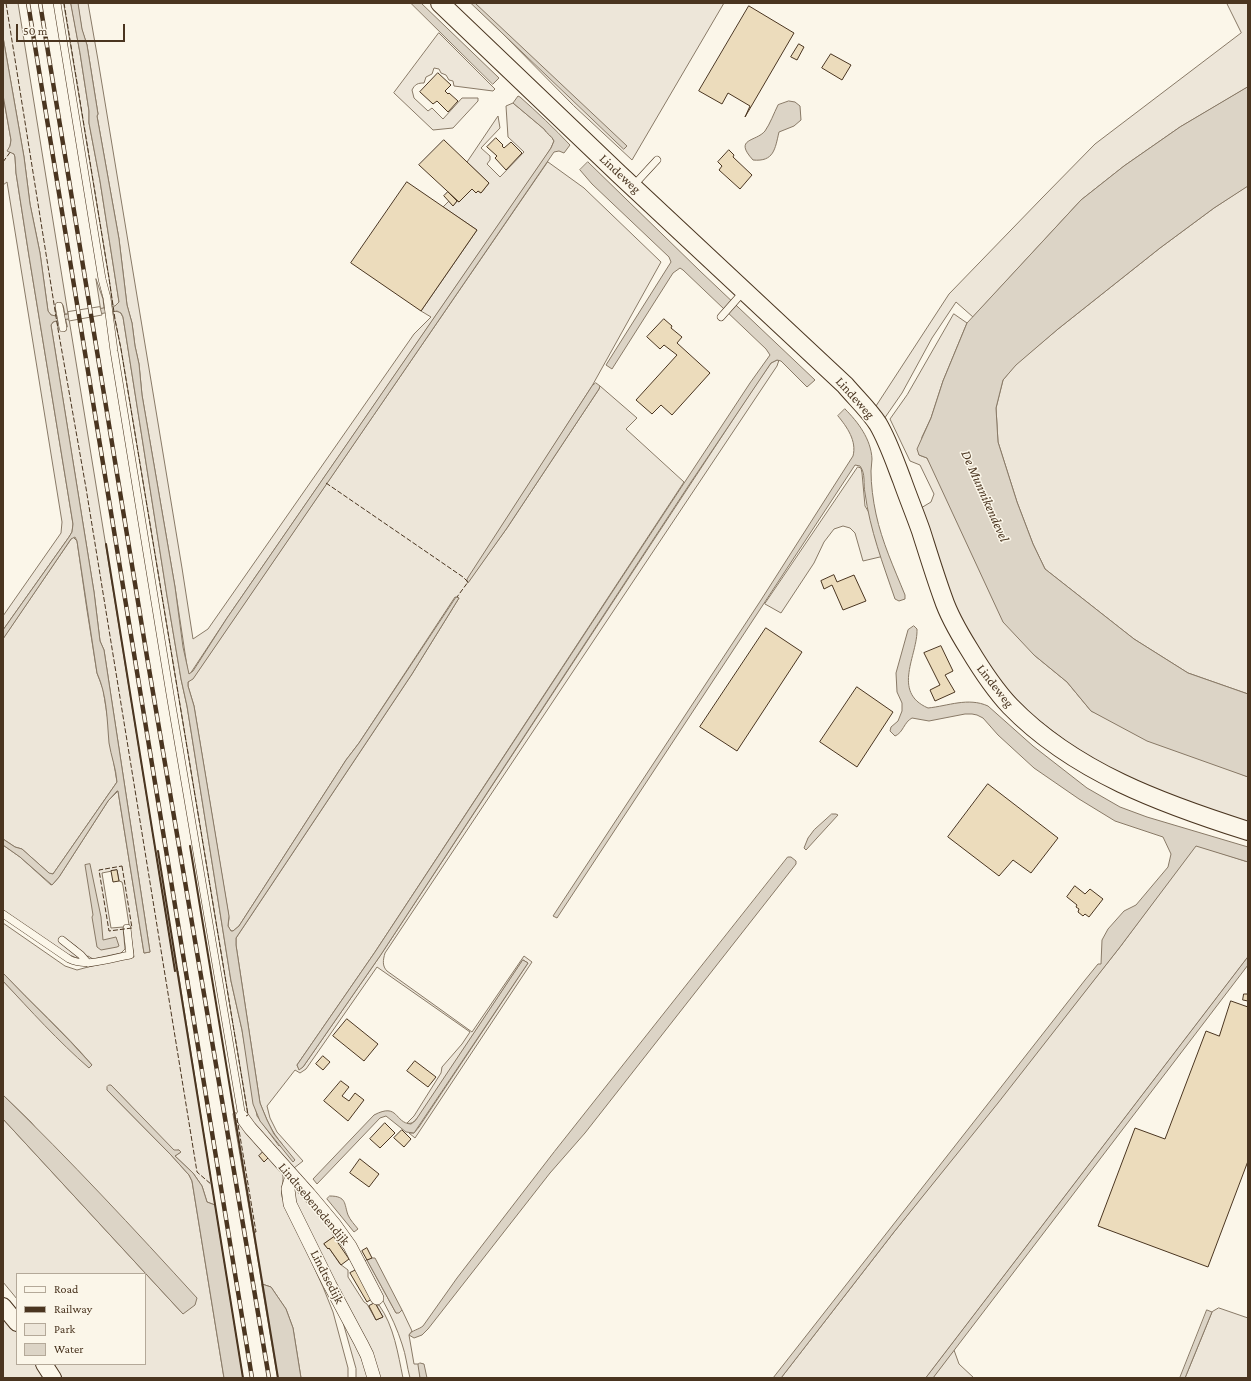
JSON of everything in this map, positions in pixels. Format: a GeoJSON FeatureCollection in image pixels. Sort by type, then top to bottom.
{"type":"FeatureCollection","features":[{"type":"Feature","properties":{"kind":"main road","name":"Lindeweg"},"geometry":{"type":"LineString","coordinates":[[440,3],[633,186],[739,296],[845,386],[870,413],[879,425],[898,470],[950,617],[978,664],[996,690],[1009,705],[1025,721],[1048,739],[1093,769],[1160,800],[1192,813],[1248,832]]}},
{"type":"Feature","properties":{"kind":"street","name":"Lindtsebenedendijk"},"geometry":{"type":"LineString","coordinates":[[242,1117],[319,1206],[350,1246],[377,1298]]}},
{"type":"Feature","properties":{"kind":"street","name":"Lindtsedijk"},"geometry":{"type":"LineString","coordinates":[[292,1176],[288,1189],[290,1204],[330,1285],[362,1344],[374,1378]]}},
{"type":"Feature","properties":{"kind":"street"},"geometry":{"type":"LineString","coordinates":[[3,1306],[16,1322]]}},
{"type":"Feature","properties":{"kind":"street"},"geometry":{"type":"LineString","coordinates":[[45,1365],[53,1378]]}},
{"type":"Feature","properties":{"kind":"lane"},"geometry":{"type":"LineString","coordinates":[[57,3],[242,1117]]}},
{"type":"Feature","properties":{"kind":"lane"},"geometry":{"type":"LineString","coordinates":[[633,186],[657,160]]}},
{"type":"Feature","properties":{"kind":"lane"},"geometry":{"type":"LineString","coordinates":[[722,315],[739,296]]}},
{"type":"Feature","properties":{"kind":"lane"},"geometry":{"type":"LineString","coordinates":[[59,306],[63,328]]}},
{"type":"Feature","properties":{"kind":"lane"},"geometry":{"type":"LineString","coordinates":[[3,914],[69,959],[79,963],[88,963],[130,955],[127,928]]}},
{"type":"Feature","properties":{"kind":"lane"},"geometry":{"type":"LineString","coordinates":[[62,940],[78,952],[88,963]]}},
{"type":"Feature","properties":{"kind":"green space"},"geometry":{"type":"Polygon","coordinates":[[[3,3],[18,3],[68,314],[65,314],[63,305],[55,306],[56,316],[51,315],[48,311],[40,253],[30,204],[24,157],[3,37],[3,3]]]}},
{"type":"Feature","properties":{"kind":"green space"},"geometry":{"type":"Polygon","coordinates":[[[64,3],[71,3],[80,53],[89,111],[89,123],[100,181],[119,302],[113,307],[109,278],[64,3]]]}},
{"type":"Feature","properties":{"kind":"green space"},"geometry":{"type":"Polygon","coordinates":[[[78,3],[88,3],[193,639],[208,629],[414,334],[431,317],[421,311],[477,230],[443,207],[449,201],[453,206],[472,189],[476,193],[478,191],[481,193],[489,183],[467,162],[498,116],[500,128],[481,148],[490,156],[490,160],[487,164],[500,177],[524,152],[508,137],[506,106],[513,103],[544,129],[554,141],[544,159],[227,618],[190,674],[188,673],[175,587],[142,395],[139,364],[132,323],[127,305],[119,239],[97,116],[98,114],[87,45],[82,30],[78,3]]]}},
{"type":"Feature","properties":{"kind":"green space"},"geometry":{"type":"Polygon","coordinates":[[[473,3],[724,3],[632,160],[574,106],[473,3]]]}},
{"type":"Feature","properties":{"kind":"green space"},"geometry":{"type":"Polygon","coordinates":[[[1227,3],[1248,3],[1248,87],[1180,127],[1124,166],[1081,200],[973,317],[956,302],[932,338],[902,393],[884,419],[876,406],[949,294],[1095,144],[1241,33],[1227,3]]]}},
{"type":"Feature","properties":{"kind":"green space"},"geometry":{"type":"Polygon","coordinates":[[[439,33],[495,89],[493,91],[454,86],[453,81],[449,80],[446,75],[441,73],[439,69],[434,68],[432,74],[426,77],[424,83],[417,84],[412,90],[414,98],[428,111],[432,108],[443,119],[462,98],[478,98],[478,101],[453,128],[433,130],[394,93],[439,33]]]}},
{"type":"Feature","properties":{"kind":"green space"},"geometry":{"type":"Polygon","coordinates":[[[3,95],[11,140],[11,152],[15,157],[16,173],[29,256],[73,524],[72,532],[69,537],[3,630],[3,616],[61,533],[62,522],[7,182],[3,185],[3,95]]]}},
{"type":"Feature","properties":{"kind":"green space"},"geometry":{"type":"Polygon","coordinates":[[[548,162],[584,188],[661,262],[592,386],[467,581],[468,582],[507,528],[600,386],[637,418],[626,429],[684,482],[375,952],[297,1065],[299,1069],[303,1067],[380,956],[755,386],[771,363],[779,360],[777,366],[385,953],[383,963],[387,971],[472,1032],[524,956],[532,962],[415,1138],[409,1133],[414,1133],[419,1127],[528,963],[523,960],[420,1115],[411,1123],[407,1123],[414,1116],[441,1073],[442,1067],[462,1044],[470,1032],[377,967],[306,1069],[300,1073],[295,1070],[267,1106],[270,1118],[277,1132],[303,1161],[294,1168],[252,1126],[248,1115],[121,349],[113,311],[120,312],[123,317],[167,596],[187,706],[231,981],[242,1030],[257,1116],[279,1146],[282,1144],[272,1129],[260,1103],[236,938],[412,674],[459,598],[455,597],[359,743],[346,760],[239,926],[233,931],[231,931],[228,926],[229,918],[194,706],[188,682],[193,678],[548,162]]]}},
{"type":"Feature","properties":{"kind":"green space"},"geometry":{"type":"Polygon","coordinates":[[[1248,186],[1248,694],[1188,673],[1134,639],[1045,569],[1033,544],[1017,502],[998,442],[996,408],[1003,380],[1015,365],[1160,248],[1214,208],[1248,186]]]}},
{"type":"Feature","properties":{"kind":"green space"},"geometry":{"type":"Polygon","coordinates":[[[96,279],[103,299],[104,308],[101,309],[96,279]]]}},
{"type":"Feature","properties":{"kind":"green space"},"geometry":{"type":"Polygon","coordinates":[[[954,314],[967,323],[943,381],[931,418],[922,437],[919,455],[927,458],[1034,655],[1067,682],[1091,711],[1248,777],[1248,822],[1163,794],[1105,766],[1067,742],[1033,716],[995,677],[958,615],[921,508],[931,502],[934,494],[920,465],[910,461],[890,419],[907,395],[954,314]]]}},
{"type":"Feature","properties":{"kind":"green space"},"geometry":{"type":"Polygon","coordinates":[[[66,319],[69,319],[175,971],[178,971],[215,1205],[207,1202],[202,1186],[193,1173],[175,1156],[181,1152],[179,1150],[174,1151],[111,1085],[107,1090],[171,1155],[189,1175],[192,1181],[224,1378],[62,1378],[55,1365],[146,1365],[146,1274],[183,1314],[31,1122],[3,1095],[3,981],[89,1068],[92,1065],[3,973],[3,923],[65,966],[77,970],[134,957],[123,886],[122,882],[119,881],[117,870],[102,873],[111,928],[123,927],[125,949],[121,953],[93,959],[88,956],[86,957],[77,947],[64,938],[80,959],[71,956],[41,938],[3,910],[3,845],[20,857],[51,885],[59,877],[108,801],[118,791],[144,953],[150,952],[104,650],[100,641],[94,592],[51,325],[53,322],[57,321],[58,328],[67,327],[66,319]]]}},
{"type":"Feature","properties":{"kind":"green space"},"geometry":{"type":"Polygon","coordinates":[[[858,467],[861,468],[862,473],[865,506],[873,519],[884,556],[863,561],[855,533],[850,528],[843,526],[834,529],[824,542],[814,563],[781,613],[765,604],[858,467]]]}},
{"type":"Feature","properties":{"kind":"green space"},"geometry":{"type":"Polygon","coordinates":[[[73,537],[77,541],[97,673],[103,689],[109,727],[110,745],[117,782],[53,874],[50,874],[22,849],[15,847],[3,839],[3,639],[73,537]]]}},
{"type":"Feature","properties":{"kind":"green space"},"geometry":{"type":"Polygon","coordinates":[[[1196,845],[1248,862],[1248,957],[926,1378],[781,1378],[894,1232],[1120,947],[1196,845]]]}},
{"type":"Feature","properties":{"kind":"green space"},"geometry":{"type":"Polygon","coordinates":[[[236,1113],[238,1118],[281,1170],[283,1177],[282,1197],[333,1312],[348,1368],[348,1378],[301,1378],[293,1328],[286,1309],[271,1287],[262,1284],[233,1114],[236,1113]]]}},
{"type":"Feature","properties":{"kind":"green space"},"geometry":{"type":"Polygon","coordinates":[[[3,1119],[145,1273],[16,1273],[16,1298],[3,1282],[3,1119]]]}},
{"type":"Feature","properties":{"kind":"green space"},"geometry":{"type":"Polygon","coordinates":[[[295,1189],[328,1224],[334,1237],[324,1244],[328,1249],[329,1248],[340,1264],[348,1270],[348,1277],[376,1320],[383,1317],[377,1306],[379,1305],[384,1313],[395,1340],[403,1378],[380,1378],[295,1203],[293,1194],[295,1189]]]}},
{"type":"Feature","properties":{"kind":"green space"},"geometry":{"type":"Polygon","coordinates":[[[367,1260],[396,1313],[402,1310],[412,1331],[409,1335],[414,1364],[419,1364],[420,1378],[410,1378],[403,1348],[394,1323],[362,1263],[367,1260]]]}},
{"type":"Feature","properties":{"kind":"green space"},"geometry":{"type":"Polygon","coordinates":[[[1219,1308],[1248,1318],[1248,1378],[1185,1378],[1212,1312],[1219,1308]]]}},
{"type":"Feature","properties":{"kind":"green space"},"geometry":{"type":"Polygon","coordinates":[[[3,1317],[16,1332],[16,1365],[37,1365],[44,1378],[3,1378],[3,1317]]]}},
{"type":"Feature","properties":{"kind":"green space"},"geometry":{"type":"Polygon","coordinates":[[[343,1322],[359,1352],[369,1378],[356,1378],[356,1369],[343,1322]]]}},
{"type":"Feature","properties":{"kind":"green space"},"geometry":{"type":"Polygon","coordinates":[[[954,1350],[959,1364],[974,1378],[933,1378],[954,1350]]]}},
{"type":"Feature","properties":{"kind":"water"},"geometry":{"type":"Polygon","coordinates":[[[71,3],[78,3],[82,29],[87,45],[98,114],[97,116],[119,239],[127,305],[132,323],[139,364],[142,395],[175,587],[183,647],[189,674],[193,671],[227,618],[551,148],[554,141],[547,132],[513,103],[518,96],[539,114],[570,145],[564,153],[559,151],[554,152],[193,679],[188,682],[194,706],[229,916],[228,926],[231,931],[233,931],[239,926],[346,760],[359,743],[456,597],[459,598],[412,674],[236,938],[260,1103],[274,1134],[295,1160],[293,1162],[260,1121],[253,1104],[242,1030],[231,981],[187,706],[167,596],[123,317],[121,313],[117,311],[56,321],[51,325],[94,592],[100,641],[104,650],[150,952],[144,953],[118,791],[108,801],[59,877],[52,885],[20,857],[3,845],[3,839],[15,847],[22,849],[49,873],[53,874],[117,782],[109,743],[105,698],[97,673],[77,541],[75,537],[71,539],[3,639],[3,630],[69,537],[72,532],[73,524],[29,256],[16,173],[15,157],[14,154],[7,151],[11,140],[3,95],[3,37],[24,157],[30,204],[40,253],[48,311],[51,315],[56,316],[115,306],[119,302],[100,181],[89,123],[89,111],[71,3]]]}},
{"type":"Feature","properties":{"kind":"water"},"geometry":{"type":"Polygon","coordinates":[[[411,3],[421,3],[499,78],[493,84],[411,3]]]}},
{"type":"Feature","properties":{"kind":"water"},"geometry":{"type":"Polygon","coordinates":[[[471,3],[475,3],[627,146],[624,149],[471,3]]]}},
{"type":"Feature","properties":{"kind":"water","name":"De Munnikendevel"},"geometry":{"type":"Polygon","coordinates":[[[1248,87],[1248,186],[1214,208],[1160,248],[1058,329],[1016,365],[1003,380],[996,408],[998,442],[1017,502],[1033,544],[1045,569],[1134,639],[1188,673],[1248,694],[1248,777],[1147,741],[1091,711],[1067,682],[1034,655],[1003,622],[927,458],[919,455],[917,449],[931,418],[943,381],[967,323],[1081,200],[1124,166],[1180,127],[1248,87]]]}},
{"type":"Feature","properties":{"kind":"water"},"geometry":{"type":"Polygon","coordinates":[[[789,101],[795,102],[800,106],[801,120],[794,126],[779,132],[775,149],[769,157],[760,160],[753,160],[747,153],[745,148],[746,144],[748,141],[761,135],[765,131],[778,105],[789,101]]]}},
{"type":"Feature","properties":{"kind":"water"},"geometry":{"type":"Polygon","coordinates":[[[588,162],[815,380],[807,387],[781,361],[777,360],[771,363],[689,485],[380,956],[303,1067],[299,1070],[297,1065],[375,952],[750,383],[770,355],[766,349],[680,268],[673,273],[612,369],[606,365],[671,262],[669,257],[592,184],[580,170],[588,162]]]}},
{"type":"Feature","properties":{"kind":"water"},"geometry":{"type":"Polygon","coordinates":[[[596,383],[600,386],[599,389],[507,528],[468,583],[467,579],[592,386],[596,383]]]}},
{"type":"Feature","properties":{"kind":"water"},"geometry":{"type":"Polygon","coordinates":[[[845,409],[855,419],[863,431],[869,445],[872,459],[872,487],[876,514],[885,545],[905,595],[905,599],[899,601],[895,599],[877,547],[870,520],[864,490],[863,472],[860,466],[855,465],[557,918],[553,916],[761,600],[853,456],[854,445],[850,434],[838,416],[845,409]]]}},
{"type":"Feature","properties":{"kind":"water"},"geometry":{"type":"Polygon","coordinates":[[[914,626],[917,629],[909,672],[909,683],[911,693],[917,701],[928,708],[966,702],[980,703],[988,706],[1033,746],[1087,788],[1120,807],[1147,817],[1248,847],[1248,862],[1196,846],[1120,947],[998,1103],[894,1232],[781,1378],[773,1378],[1085,980],[1098,964],[1101,964],[1102,940],[1108,929],[1124,911],[1136,905],[1168,867],[1171,854],[1163,837],[1115,821],[1079,799],[1034,768],[998,735],[983,718],[977,715],[965,714],[929,721],[912,718],[907,722],[898,735],[895,736],[890,731],[891,727],[898,721],[902,711],[902,703],[897,692],[896,673],[908,630],[914,626]]]}},
{"type":"Feature","properties":{"kind":"water"},"geometry":{"type":"Polygon","coordinates":[[[832,814],[838,815],[806,850],[804,848],[808,838],[814,830],[832,814]]]}},
{"type":"Feature","properties":{"kind":"water"},"geometry":{"type":"Polygon","coordinates":[[[788,857],[791,857],[796,861],[796,864],[585,1133],[550,1173],[428,1329],[422,1335],[414,1338],[409,1335],[423,1326],[457,1278],[554,1152],[788,857]]]}},
{"type":"Feature","properties":{"kind":"water"},"geometry":{"type":"Polygon","coordinates":[[[90,864],[101,917],[103,940],[116,937],[119,946],[117,947],[101,950],[97,947],[85,865],[90,864]]]}},
{"type":"Feature","properties":{"kind":"water"},"geometry":{"type":"Polygon","coordinates":[[[1248,957],[1248,965],[933,1378],[926,1378],[1248,957]]]}},
{"type":"Feature","properties":{"kind":"water"},"geometry":{"type":"Polygon","coordinates":[[[523,960],[528,963],[414,1133],[406,1132],[386,1116],[380,1118],[317,1184],[313,1179],[374,1115],[388,1111],[396,1114],[406,1123],[411,1124],[415,1121],[523,960]]]}},
{"type":"Feature","properties":{"kind":"water"},"geometry":{"type":"Polygon","coordinates":[[[3,973],[92,1065],[89,1068],[34,1015],[3,981],[3,973]]]}},
{"type":"Feature","properties":{"kind":"water"},"geometry":{"type":"Polygon","coordinates":[[[109,1085],[111,1085],[174,1150],[179,1150],[181,1152],[175,1156],[193,1173],[202,1186],[207,1202],[215,1205],[243,1378],[224,1378],[192,1181],[189,1175],[171,1155],[107,1090],[109,1085]]]}},
{"type":"Feature","properties":{"kind":"water"},"geometry":{"type":"Polygon","coordinates":[[[3,1095],[53,1144],[150,1246],[197,1298],[195,1305],[183,1314],[3,1119],[3,1095]]]}},
{"type":"Feature","properties":{"kind":"water"},"geometry":{"type":"Polygon","coordinates":[[[330,1196],[339,1197],[344,1201],[351,1221],[358,1229],[354,1232],[327,1199],[330,1196]]]}},
{"type":"Feature","properties":{"kind":"water"},"geometry":{"type":"Polygon","coordinates":[[[375,1258],[402,1310],[399,1313],[396,1313],[367,1260],[375,1258]]]}},
{"type":"Feature","properties":{"kind":"water"},"geometry":{"type":"Polygon","coordinates":[[[262,1284],[271,1287],[286,1309],[293,1328],[301,1378],[278,1378],[262,1284]]]}},
{"type":"Feature","properties":{"kind":"water"},"geometry":{"type":"Polygon","coordinates":[[[1207,1310],[1212,1312],[1185,1378],[1180,1378],[1207,1310]]]}},
{"type":"Feature","properties":{"kind":"water"},"geometry":{"type":"Polygon","coordinates":[[[420,1363],[424,1364],[427,1378],[420,1378],[418,1365],[420,1363]]]}},
{"type":"Feature","properties":{"kind":"pier"},"geometry":{"type":"Polygon","coordinates":[[[100,307],[102,315],[69,321],[68,312],[100,307]]]}},
{"type":"Feature","properties":{"kind":"building"},"geometry":{"type":"Polygon","coordinates":[[[749,6],[794,33],[745,117],[750,106],[728,93],[722,104],[699,91],[749,6]]]}},
{"type":"Feature","properties":{"kind":"building"},"geometry":{"type":"Polygon","coordinates":[[[799,44],[804,47],[797,60],[791,57],[799,44]]]}},
{"type":"Feature","properties":{"kind":"building"},"geometry":{"type":"Polygon","coordinates":[[[831,54],[851,65],[842,80],[822,68],[831,54]]]}},
{"type":"Feature","properties":{"kind":"building"},"geometry":{"type":"Polygon","coordinates":[[[438,73],[451,85],[445,91],[458,101],[448,112],[437,101],[433,104],[420,92],[438,73]]]}},
{"type":"Feature","properties":{"kind":"building"},"geometry":{"type":"Polygon","coordinates":[[[496,138],[504,148],[511,142],[522,153],[506,170],[495,158],[497,156],[487,147],[496,138]]]}},
{"type":"Feature","properties":{"kind":"building"},"geometry":{"type":"Polygon","coordinates":[[[444,140],[489,183],[481,193],[478,191],[476,193],[472,189],[459,202],[419,165],[444,140]]]}},
{"type":"Feature","properties":{"kind":"building"},"geometry":{"type":"Polygon","coordinates":[[[729,150],[734,155],[733,157],[752,175],[740,189],[719,170],[722,166],[718,162],[729,150]]]}},
{"type":"Feature","properties":{"kind":"building"},"geometry":{"type":"Polygon","coordinates":[[[407,182],[477,230],[421,311],[351,263],[407,182]]]}},
{"type":"Feature","properties":{"kind":"building"},"geometry":{"type":"Polygon","coordinates":[[[448,192],[457,201],[453,206],[444,196],[448,192]]]}},
{"type":"Feature","properties":{"kind":"building"},"geometry":{"type":"Polygon","coordinates":[[[664,319],[672,326],[671,328],[682,337],[677,343],[710,373],[672,415],[661,405],[652,414],[636,400],[677,355],[664,345],[660,349],[647,337],[664,319]]]}},
{"type":"Feature","properties":{"kind":"building"},"geometry":{"type":"Polygon","coordinates":[[[834,575],[837,582],[854,575],[866,601],[843,610],[832,585],[824,589],[821,581],[834,575]]]}},
{"type":"Feature","properties":{"kind":"building"},"geometry":{"type":"Polygon","coordinates":[[[766,628],[802,652],[737,751],[700,727],[766,628]]]}},
{"type":"Feature","properties":{"kind":"building"},"geometry":{"type":"Polygon","coordinates":[[[941,646],[953,671],[945,675],[955,692],[935,701],[930,690],[940,685],[924,653],[941,646]]]}},
{"type":"Feature","properties":{"kind":"building"},"geometry":{"type":"Polygon","coordinates":[[[857,687],[893,712],[857,767],[820,742],[857,687]]]}},
{"type":"Feature","properties":{"kind":"building"},"geometry":{"type":"Polygon","coordinates":[[[988,784],[1058,838],[1031,873],[1013,860],[999,876],[948,837],[988,784]]]}},
{"type":"Feature","properties":{"kind":"building"},"geometry":{"type":"Polygon","coordinates":[[[117,870],[119,881],[113,882],[111,871],[117,870]]]}},
{"type":"Feature","properties":{"kind":"building"},"geometry":{"type":"Polygon","coordinates":[[[1075,886],[1085,894],[1090,889],[1103,899],[1089,917],[1085,914],[1083,916],[1078,912],[1079,909],[1076,907],[1077,905],[1067,897],[1075,886]]]}},
{"type":"Feature","properties":{"kind":"building"},"geometry":{"type":"Polygon","coordinates":[[[1244,994],[1248,994],[1248,1001],[1243,1000],[1244,994]]]}},
{"type":"Feature","properties":{"kind":"building"},"geometry":{"type":"Polygon","coordinates":[[[1231,1001],[1248,1007],[1248,1161],[1208,1267],[1098,1226],[1135,1128],[1165,1139],[1206,1031],[1219,1036],[1231,1001]]]}},
{"type":"Feature","properties":{"kind":"building"},"geometry":{"type":"Polygon","coordinates":[[[347,1019],[378,1044],[364,1061],[333,1036],[347,1019]]]}},
{"type":"Feature","properties":{"kind":"building"},"geometry":{"type":"Polygon","coordinates":[[[323,1056],[330,1062],[323,1070],[316,1064],[323,1056]]]}},
{"type":"Feature","properties":{"kind":"building"},"geometry":{"type":"Polygon","coordinates":[[[415,1061],[436,1077],[428,1087],[407,1071],[415,1061]]]}},
{"type":"Feature","properties":{"kind":"building"},"geometry":{"type":"Polygon","coordinates":[[[341,1081],[349,1087],[342,1096],[349,1101],[355,1093],[364,1100],[348,1121],[324,1101],[341,1081]]]}},
{"type":"Feature","properties":{"kind":"building"},"geometry":{"type":"Polygon","coordinates":[[[385,1123],[395,1133],[380,1148],[370,1139],[385,1123]]]}},
{"type":"Feature","properties":{"kind":"building"},"geometry":{"type":"Polygon","coordinates":[[[402,1130],[411,1139],[404,1147],[394,1138],[402,1130]]]}},
{"type":"Feature","properties":{"kind":"building"},"geometry":{"type":"Polygon","coordinates":[[[263,1152],[268,1158],[264,1162],[259,1156],[263,1152]]]}},
{"type":"Feature","properties":{"kind":"building"},"geometry":{"type":"Polygon","coordinates":[[[360,1159],[379,1174],[369,1187],[350,1173],[360,1159]]]}},
{"type":"Feature","properties":{"kind":"building"},"geometry":{"type":"Polygon","coordinates":[[[334,1237],[349,1259],[341,1265],[329,1248],[328,1249],[324,1244],[334,1237]]]}},
{"type":"Feature","properties":{"kind":"building"},"geometry":{"type":"Polygon","coordinates":[[[367,1248],[372,1258],[367,1260],[362,1251],[367,1248]]]}},
{"type":"Feature","properties":{"kind":"building"},"geometry":{"type":"Polygon","coordinates":[[[356,1270],[373,1298],[367,1302],[350,1273],[356,1270]]]}},
{"type":"Feature","properties":{"kind":"building"},"geometry":{"type":"Polygon","coordinates":[[[375,1303],[383,1317],[376,1320],[369,1306],[375,1303]]]}},
{"type":"Feature","properties":{"kind":"railway"},"geometry":{"type":"LineString","coordinates":[[28,3],[252,1378]]}},
{"type":"Feature","properties":{"kind":"railway"},"geometry":{"type":"LineString","coordinates":[[40,3],[147,657],[269,1378]]}},
{"type":"Feature","properties":{"kind":"fence"},"geometry":{"type":"LineString","coordinates":[[6,3],[58,329],[86,488],[197,1172],[212,1185]]}},
{"type":"Feature","properties":{"kind":"fence"},"geometry":{"type":"LineString","coordinates":[[64,3],[115,319],[248,1115],[246,1116]]}},
{"type":"Feature","properties":{"kind":"fence"},"geometry":{"type":"LineString","coordinates":[[3,162],[11,151]]}},
{"type":"Feature","properties":{"kind":"fence"},"geometry":{"type":"LineString","coordinates":[[326,483],[463,577],[468,582],[457,597]]}},
{"type":"Feature","properties":{"kind":"fence"},"geometry":{"type":"LineString","coordinates":[[122,866],[132,928],[109,931],[99,870],[122,866]]}},
{"type":"Feature","properties":{"kind":"fence"},"geometry":{"type":"LineString","coordinates":[[237,1118],[256,1232],[253,1232]]}},
{"type":"Feature","properties":{"kind":"wall"},"geometry":{"type":"LineString","coordinates":[[106,544],[175,971]]}},
{"type":"Feature","properties":{"kind":"wall"},"geometry":{"type":"LineString","coordinates":[[190,846],[278,1378]]}},
{"type":"Feature","properties":{"kind":"wall"},"geometry":{"type":"LineString","coordinates":[[158,851],[243,1378]]}}]}
